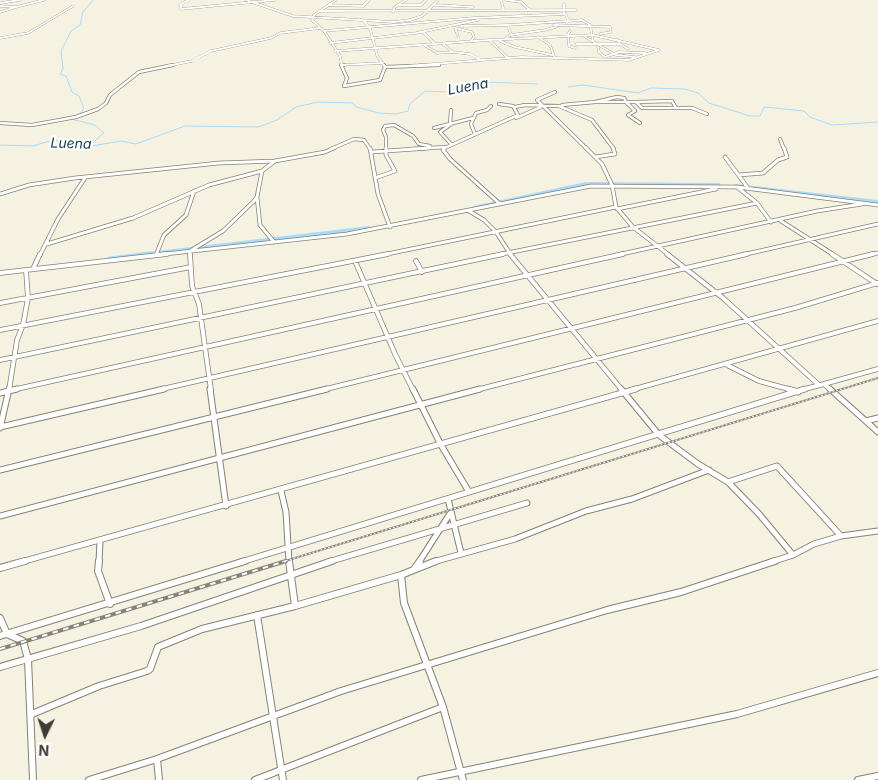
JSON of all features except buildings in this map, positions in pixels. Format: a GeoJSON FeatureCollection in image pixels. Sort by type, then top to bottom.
{"type":"FeatureCollection","features":[{"type":"Feature","properties":{"kind":"street"},"geometry":{"type":"LineString","coordinates":[[0,4],[20,0]]}},
{"type":"Feature","properties":{"kind":"street"},"geometry":{"type":"LineString","coordinates":[[0,4],[16,7],[30,0]]}},
{"type":"Feature","properties":{"kind":"street"},"geometry":{"type":"LineString","coordinates":[[0,12],[44,0]]}},
{"type":"Feature","properties":{"kind":"street"},"geometry":{"type":"LineString","coordinates":[[189,0],[181,4],[181,9],[275,0]]}},
{"type":"Feature","properties":{"kind":"street"},"geometry":{"type":"LineString","coordinates":[[246,0],[288,15],[312,18],[365,21],[409,20]]}},
{"type":"Feature","properties":{"kind":"street"},"geometry":{"type":"LineString","coordinates":[[312,18],[336,0]]}},
{"type":"Feature","properties":{"kind":"street"},"geometry":{"type":"LineString","coordinates":[[329,5],[363,6],[369,0]]}},
{"type":"Feature","properties":{"kind":"street"},"geometry":{"type":"LineString","coordinates":[[393,12],[398,5],[406,0]]}},
{"type":"Feature","properties":{"kind":"street"},"geometry":{"type":"LineString","coordinates":[[398,5],[421,5],[426,0]]}},
{"type":"Feature","properties":{"kind":"street"},"geometry":{"type":"LineString","coordinates":[[395,25],[426,12],[438,0]]}},
{"type":"Feature","properties":{"kind":"street"},"geometry":{"type":"LineString","coordinates":[[501,0],[504,11]]}},
{"type":"Feature","properties":{"kind":"street"},"geometry":{"type":"LineString","coordinates":[[506,0],[521,2],[531,11]]}},
{"type":"Feature","properties":{"kind":"street"},"geometry":{"type":"LineString","coordinates":[[474,2],[473,12],[475,17]]}},
{"type":"Feature","properties":{"kind":"street"},"geometry":{"type":"LineString","coordinates":[[564,4],[567,22],[565,26]]}},
{"type":"Feature","properties":{"kind":"street"},"geometry":{"type":"LineString","coordinates":[[435,5],[473,7]]}},
{"type":"Feature","properties":{"kind":"street"},"geometry":{"type":"LineString","coordinates":[[0,38],[28,33],[73,6]]}},
{"type":"Feature","properties":{"kind":"street"},"geometry":{"type":"LineString","coordinates":[[319,11],[426,12],[442,14],[576,10],[566,13],[514,17],[475,17],[451,21],[324,31]]}},
{"type":"Feature","properties":{"kind":"street"},"geometry":{"type":"LineString","coordinates":[[345,12],[352,14],[357,20]]}},
{"type":"Feature","properties":{"kind":"street"},"geometry":{"type":"LineString","coordinates":[[352,14],[356,12]]}},
{"type":"Feature","properties":{"kind":"street"},"geometry":{"type":"LineString","coordinates":[[442,14],[451,21]]}},
{"type":"Feature","properties":{"kind":"street"},"geometry":{"type":"LineString","coordinates":[[514,17],[517,22],[522,24]]}},
{"type":"Feature","properties":{"kind":"street"},"geometry":{"type":"LineString","coordinates":[[312,18],[313,22],[324,31],[335,51],[340,56],[341,65],[347,78],[344,86],[380,80],[385,67],[374,48],[370,28],[365,21]]}},
{"type":"Feature","properties":{"kind":"street"},"geometry":{"type":"LineString","coordinates":[[456,27],[481,18]]}},
{"type":"Feature","properties":{"kind":"street"},"geometry":{"type":"LineString","coordinates":[[330,43],[424,32],[450,27],[585,20],[591,27],[593,41]]}},
{"type":"Feature","properties":{"kind":"street"},"geometry":{"type":"LineString","coordinates":[[376,21],[381,26]]}},
{"type":"Feature","properties":{"kind":"street"},"geometry":{"type":"LineString","coordinates":[[505,39],[511,35],[546,30],[556,27],[556,24],[567,22]]}},
{"type":"Feature","properties":{"kind":"street"},"geometry":{"type":"LineString","coordinates":[[335,51],[537,37],[582,36],[611,31],[610,27],[565,26],[545,23]]}},
{"type":"Feature","properties":{"kind":"street"},"geometry":{"type":"LineString","coordinates":[[522,24],[524,32]]}},
{"type":"Feature","properties":{"kind":"street"},"geometry":{"type":"LineString","coordinates":[[395,25],[399,35]]}},
{"type":"Feature","properties":{"kind":"street"},"geometry":{"type":"LineString","coordinates":[[507,25],[511,35]]}},
{"type":"Feature","properties":{"kind":"street"},"geometry":{"type":"LineString","coordinates":[[565,26],[575,36],[593,41],[614,54],[638,58]]}},
{"type":"Feature","properties":{"kind":"street"},"geometry":{"type":"LineString","coordinates":[[456,27],[458,36]]}},
{"type":"Feature","properties":{"kind":"street"},"geometry":{"type":"LineString","coordinates":[[456,27],[472,32],[474,37],[472,41]]}},
{"type":"Feature","properties":{"kind":"street"},"geometry":{"type":"LineString","coordinates":[[0,123],[32,125],[76,117],[98,109],[106,103],[110,95],[138,72],[192,62],[211,51],[271,38],[280,33],[320,28]]}},
{"type":"Feature","properties":{"kind":"street"},"geometry":{"type":"LineString","coordinates":[[570,31],[568,36],[569,42],[575,46],[620,44]]}},
{"type":"Feature","properties":{"kind":"street"},"geometry":{"type":"LineString","coordinates":[[424,32],[435,44]]}},
{"type":"Feature","properties":{"kind":"street"},"geometry":{"type":"LineString","coordinates":[[524,32],[550,45],[553,55]]}},
{"type":"Feature","properties":{"kind":"street"},"geometry":{"type":"LineString","coordinates":[[593,34],[659,50],[646,53],[614,54],[598,58]]}},
{"type":"Feature","properties":{"kind":"street"},"geometry":{"type":"LineString","coordinates":[[575,46],[584,39]]}},
{"type":"Feature","properties":{"kind":"street"},"geometry":{"type":"LineString","coordinates":[[617,39],[620,44],[628,49]]}},
{"type":"Feature","properties":{"kind":"street"},"geometry":{"type":"LineString","coordinates":[[490,40],[553,55],[629,60],[638,58],[646,53]]}},
{"type":"Feature","properties":{"kind":"street"},"geometry":{"type":"LineString","coordinates":[[490,40],[508,58]]}},
{"type":"Feature","properties":{"kind":"street"},"geometry":{"type":"LineString","coordinates":[[443,44],[453,52]]}},
{"type":"Feature","properties":{"kind":"street"},"geometry":{"type":"LineString","coordinates":[[424,45],[428,50],[437,53],[470,54],[481,60]]}},
{"type":"Feature","properties":{"kind":"street"},"geometry":{"type":"LineString","coordinates":[[597,45],[599,52],[605,57]]}},
{"type":"Feature","properties":{"kind":"street"},"geometry":{"type":"LineString","coordinates":[[575,46],[578,57]]}},
{"type":"Feature","properties":{"kind":"street"},"geometry":{"type":"LineString","coordinates":[[385,67],[437,65],[553,55]]}},
{"type":"Feature","properties":{"kind":"street"},"geometry":{"type":"LineString","coordinates":[[341,65],[383,63]]}},
{"type":"Feature","properties":{"kind":"street"},"geometry":{"type":"LineString","coordinates":[[555,92],[537,100],[605,169],[612,185],[617,208],[634,227],[660,246],[878,432]]}},
{"type":"Feature","properties":{"kind":"street"},"geometry":{"type":"LineString","coordinates":[[499,104],[515,107],[595,102],[672,101],[676,108]]}},
{"type":"Feature","properties":{"kind":"street"},"geometry":{"type":"LineString","coordinates":[[626,102],[635,111],[628,115],[640,124]]}},
{"type":"Feature","properties":{"kind":"street"},"geometry":{"type":"LineString","coordinates":[[636,102],[642,108],[697,109],[707,114]]}},
{"type":"Feature","properties":{"kind":"street"},"geometry":{"type":"LineString","coordinates":[[475,134],[471,124],[476,112],[487,110],[491,106]]}},
{"type":"Feature","properties":{"kind":"street"},"geometry":{"type":"LineString","coordinates":[[372,152],[447,146],[530,113],[533,109],[542,106]]}},
{"type":"Feature","properties":{"kind":"street"},"geometry":{"type":"LineString","coordinates":[[552,106],[572,110],[592,120],[598,126],[616,152],[615,154],[595,157]]}},
{"type":"Feature","properties":{"kind":"street"},"geometry":{"type":"LineString","coordinates":[[514,118],[518,115],[515,107]]}},
{"type":"Feature","properties":{"kind":"street"},"geometry":{"type":"LineString","coordinates":[[450,125],[451,110]]}},
{"type":"Feature","properties":{"kind":"street"},"geometry":{"type":"LineString","coordinates":[[434,128],[473,118]]}},
{"type":"Feature","properties":{"kind":"street"},"geometry":{"type":"LineString","coordinates":[[375,178],[395,171],[385,151],[386,137],[383,130],[385,126],[392,125],[413,136],[419,144],[443,150],[450,159],[500,204]]}},
{"type":"Feature","properties":{"kind":"street"},"geometry":{"type":"LineString","coordinates":[[450,125],[440,132],[451,144]]}},
{"type":"Feature","properties":{"kind":"street"},"geometry":{"type":"LineString","coordinates":[[739,175],[762,173],[778,160],[787,157],[780,138]]}},
{"type":"Feature","properties":{"kind":"street"},"geometry":{"type":"LineString","coordinates":[[46,244],[124,221],[194,191],[226,180],[262,171],[282,158],[325,152],[358,139],[366,141],[372,152],[375,178],[390,227]]}},
{"type":"Feature","properties":{"kind":"street"},"geometry":{"type":"LineString","coordinates":[[443,150],[447,146]]}},
{"type":"Feature","properties":{"kind":"street"},"geometry":{"type":"LineString","coordinates":[[725,157],[748,188]]}},
{"type":"Feature","properties":{"kind":"street"},"geometry":{"type":"LineString","coordinates":[[0,194],[33,184],[88,176],[219,163],[275,161]]}},
{"type":"Feature","properties":{"kind":"street"},"geometry":{"type":"LineString","coordinates":[[262,171],[258,197],[260,225],[274,242]]}},
{"type":"Feature","properties":{"kind":"street"},"geometry":{"type":"LineString","coordinates":[[33,270],[58,219],[81,180],[88,176]]}},
{"type":"Feature","properties":{"kind":"street"},"geometry":{"type":"LineString","coordinates":[[0,273],[390,227],[578,188],[612,185],[748,188],[878,205]]}},
{"type":"Feature","properties":{"kind":"street"},"geometry":{"type":"LineString","coordinates":[[738,188],[757,203],[771,222]]}},
{"type":"Feature","properties":{"kind":"street"},"geometry":{"type":"LineString","coordinates":[[0,330],[714,189],[738,188],[811,196]]}},
{"type":"Feature","properties":{"kind":"street"},"geometry":{"type":"LineString","coordinates":[[156,256],[164,235],[186,214],[194,191]]}},
{"type":"Feature","properties":{"kind":"street"},"geometry":{"type":"LineString","coordinates":[[190,252],[223,231],[258,197]]}},
{"type":"Feature","properties":{"kind":"street"},"geometry":{"type":"LineString","coordinates":[[0,360],[757,203]]}},
{"type":"Feature","properties":{"kind":"street"},"geometry":{"type":"LineString","coordinates":[[0,392],[780,221],[817,211],[862,204]]}},
{"type":"Feature","properties":{"kind":"street"},"geometry":{"type":"LineString","coordinates":[[469,210],[484,220],[496,232],[509,253],[569,328],[659,435],[728,482],[759,514],[793,555]]}},
{"type":"Feature","properties":{"kind":"street"},"geometry":{"type":"LineString","coordinates":[[780,221],[877,284]]}},
{"type":"Feature","properties":{"kind":"street"},"geometry":{"type":"LineString","coordinates":[[26,270],[28,298],[23,325],[17,340],[9,390],[0,427],[878,224]]}},
{"type":"Feature","properties":{"kind":"street"},"geometry":{"type":"LineString","coordinates":[[190,252],[194,291],[199,304],[202,347],[209,379],[226,506]]}},
{"type":"Feature","properties":{"kind":"street"},"geometry":{"type":"LineString","coordinates":[[0,470],[878,253]]}},
{"type":"Feature","properties":{"kind":"street"},"geometry":{"type":"LineString","coordinates":[[355,261],[387,337],[441,445],[469,492]]}},
{"type":"Feature","properties":{"kind":"street"},"geometry":{"type":"LineString","coordinates":[[416,261],[422,272]]}},
{"type":"Feature","properties":{"kind":"street"},"geometry":{"type":"LineString","coordinates":[[0,303],[191,267]]}},
{"type":"Feature","properties":{"kind":"street"},"geometry":{"type":"LineString","coordinates":[[0,516],[596,360],[877,284]]}},
{"type":"Feature","properties":{"kind":"street"},"geometry":{"type":"LineString","coordinates":[[0,568],[626,394],[878,321]]}},
{"type":"Feature","properties":{"kind":"street"},"geometry":{"type":"LineString","coordinates":[[727,365],[759,381],[798,392]]}},
{"type":"Feature","properties":{"kind":"street"},"geometry":{"type":"LineString","coordinates":[[3,635],[878,369]]}},
{"type":"Feature","properties":{"kind":"street"},"geometry":{"type":"LineString","coordinates":[[866,421],[878,418]]}},
{"type":"Feature","properties":{"kind":"street"},"geometry":{"type":"LineString","coordinates":[[728,482],[777,466],[841,536]]}},
{"type":"Feature","properties":{"kind":"street"},"geometry":{"type":"LineString","coordinates":[[32,714],[99,686],[147,671],[150,668],[156,651],[163,644],[224,622],[295,606],[401,575],[415,568],[461,553],[516,539],[586,511],[632,499],[710,470]]}},
{"type":"Feature","properties":{"kind":"street"},"geometry":{"type":"LineString","coordinates":[[281,491],[286,512],[290,574],[295,606]]}},
{"type":"Feature","properties":{"kind":"street"},"geometry":{"type":"LineString","coordinates":[[448,499],[461,553]]}},
{"type":"Feature","properties":{"kind":"street"},"geometry":{"type":"LineString","coordinates":[[0,667],[140,626],[290,574],[527,503]]}},
{"type":"Feature","properties":{"kind":"street"},"geometry":{"type":"LineString","coordinates":[[415,568],[451,512]]}},
{"type":"Feature","properties":{"kind":"street"},"geometry":{"type":"LineString","coordinates":[[89,780],[157,759],[341,691],[607,610],[681,592],[793,555],[814,544],[841,536],[878,531]]}},
{"type":"Feature","properties":{"kind":"street"},"geometry":{"type":"LineString","coordinates":[[100,541],[98,570],[110,604]]}},
{"type":"Feature","properties":{"kind":"street"},"geometry":{"type":"LineString","coordinates":[[401,575],[404,604],[443,707],[463,780]]}},
{"type":"Feature","properties":{"kind":"street"},"geometry":{"type":"LineString","coordinates":[[258,615],[283,780]]}},
{"type":"Feature","properties":{"kind":"street"},"geometry":{"type":"LineString","coordinates":[[0,618],[3,635]]}},
{"type":"Feature","properties":{"kind":"street"},"geometry":{"type":"LineString","coordinates":[[3,635],[24,641],[28,659],[32,714],[33,780]]}},
{"type":"Feature","properties":{"kind":"street"},"geometry":{"type":"LineString","coordinates":[[421,780],[606,744],[737,714],[878,673]]}},
{"type":"Feature","properties":{"kind":"street"},"geometry":{"type":"LineString","coordinates":[[256,780],[443,707]]}},
{"type":"Feature","properties":{"kind":"street"},"geometry":{"type":"LineString","coordinates":[[157,759],[159,780]]}},
{"type":"Feature","properties":{"kind":"street"},"geometry":{"type":"LineString","coordinates":[[858,780],[878,776]]}},
{"type":"Feature","properties":{"kind":"waterway"},"geometry":{"type":"LineString","coordinates":[[89,146],[104,133],[95,125],[71,119],[81,113],[84,108],[79,96],[72,92],[66,76],[60,74],[63,69],[61,51],[71,31],[80,25],[83,12],[93,0]]}},
{"type":"Feature","properties":{"kind":"waterway","name":"Luena"},"geometry":{"type":"LineString","coordinates":[[0,145],[33,146],[53,140],[86,147],[121,141],[136,144],[185,126],[258,127],[277,120],[296,107],[318,102],[353,103],[356,107],[379,113],[396,114],[408,111],[410,104],[425,91],[447,92],[473,83],[484,82],[537,84]]}},
{"type":"Feature","properties":{"kind":"waterway","name":"Luena"},"geometry":{"type":"LineString","coordinates":[[568,87],[583,85],[638,93],[651,88],[685,89],[698,93],[709,103],[750,116],[760,116],[764,107],[804,111],[810,117],[832,125],[878,122]]}},
{"type":"Feature","properties":{"kind":"waterway"},"geometry":{"type":"LineString","coordinates":[[474,208],[586,184],[719,185]]}},
{"type":"Feature","properties":{"kind":"waterway"},"geometry":{"type":"LineString","coordinates":[[736,186],[878,202]]}},
{"type":"Feature","properties":{"kind":"waterway"},"geometry":{"type":"LineString","coordinates":[[140,255],[369,228]]}},
{"type":"Feature","properties":{"kind":"waterway"},"geometry":{"type":"LineString","coordinates":[[110,259],[150,254]]}},
{"type":"Feature","properties":{"kind":"railway"},"geometry":{"type":"LineString","coordinates":[[282,562],[878,378]]}},
{"type":"Feature","properties":{"kind":"railway"},"geometry":{"type":"LineString","coordinates":[[0,649],[286,561]]}}]}
